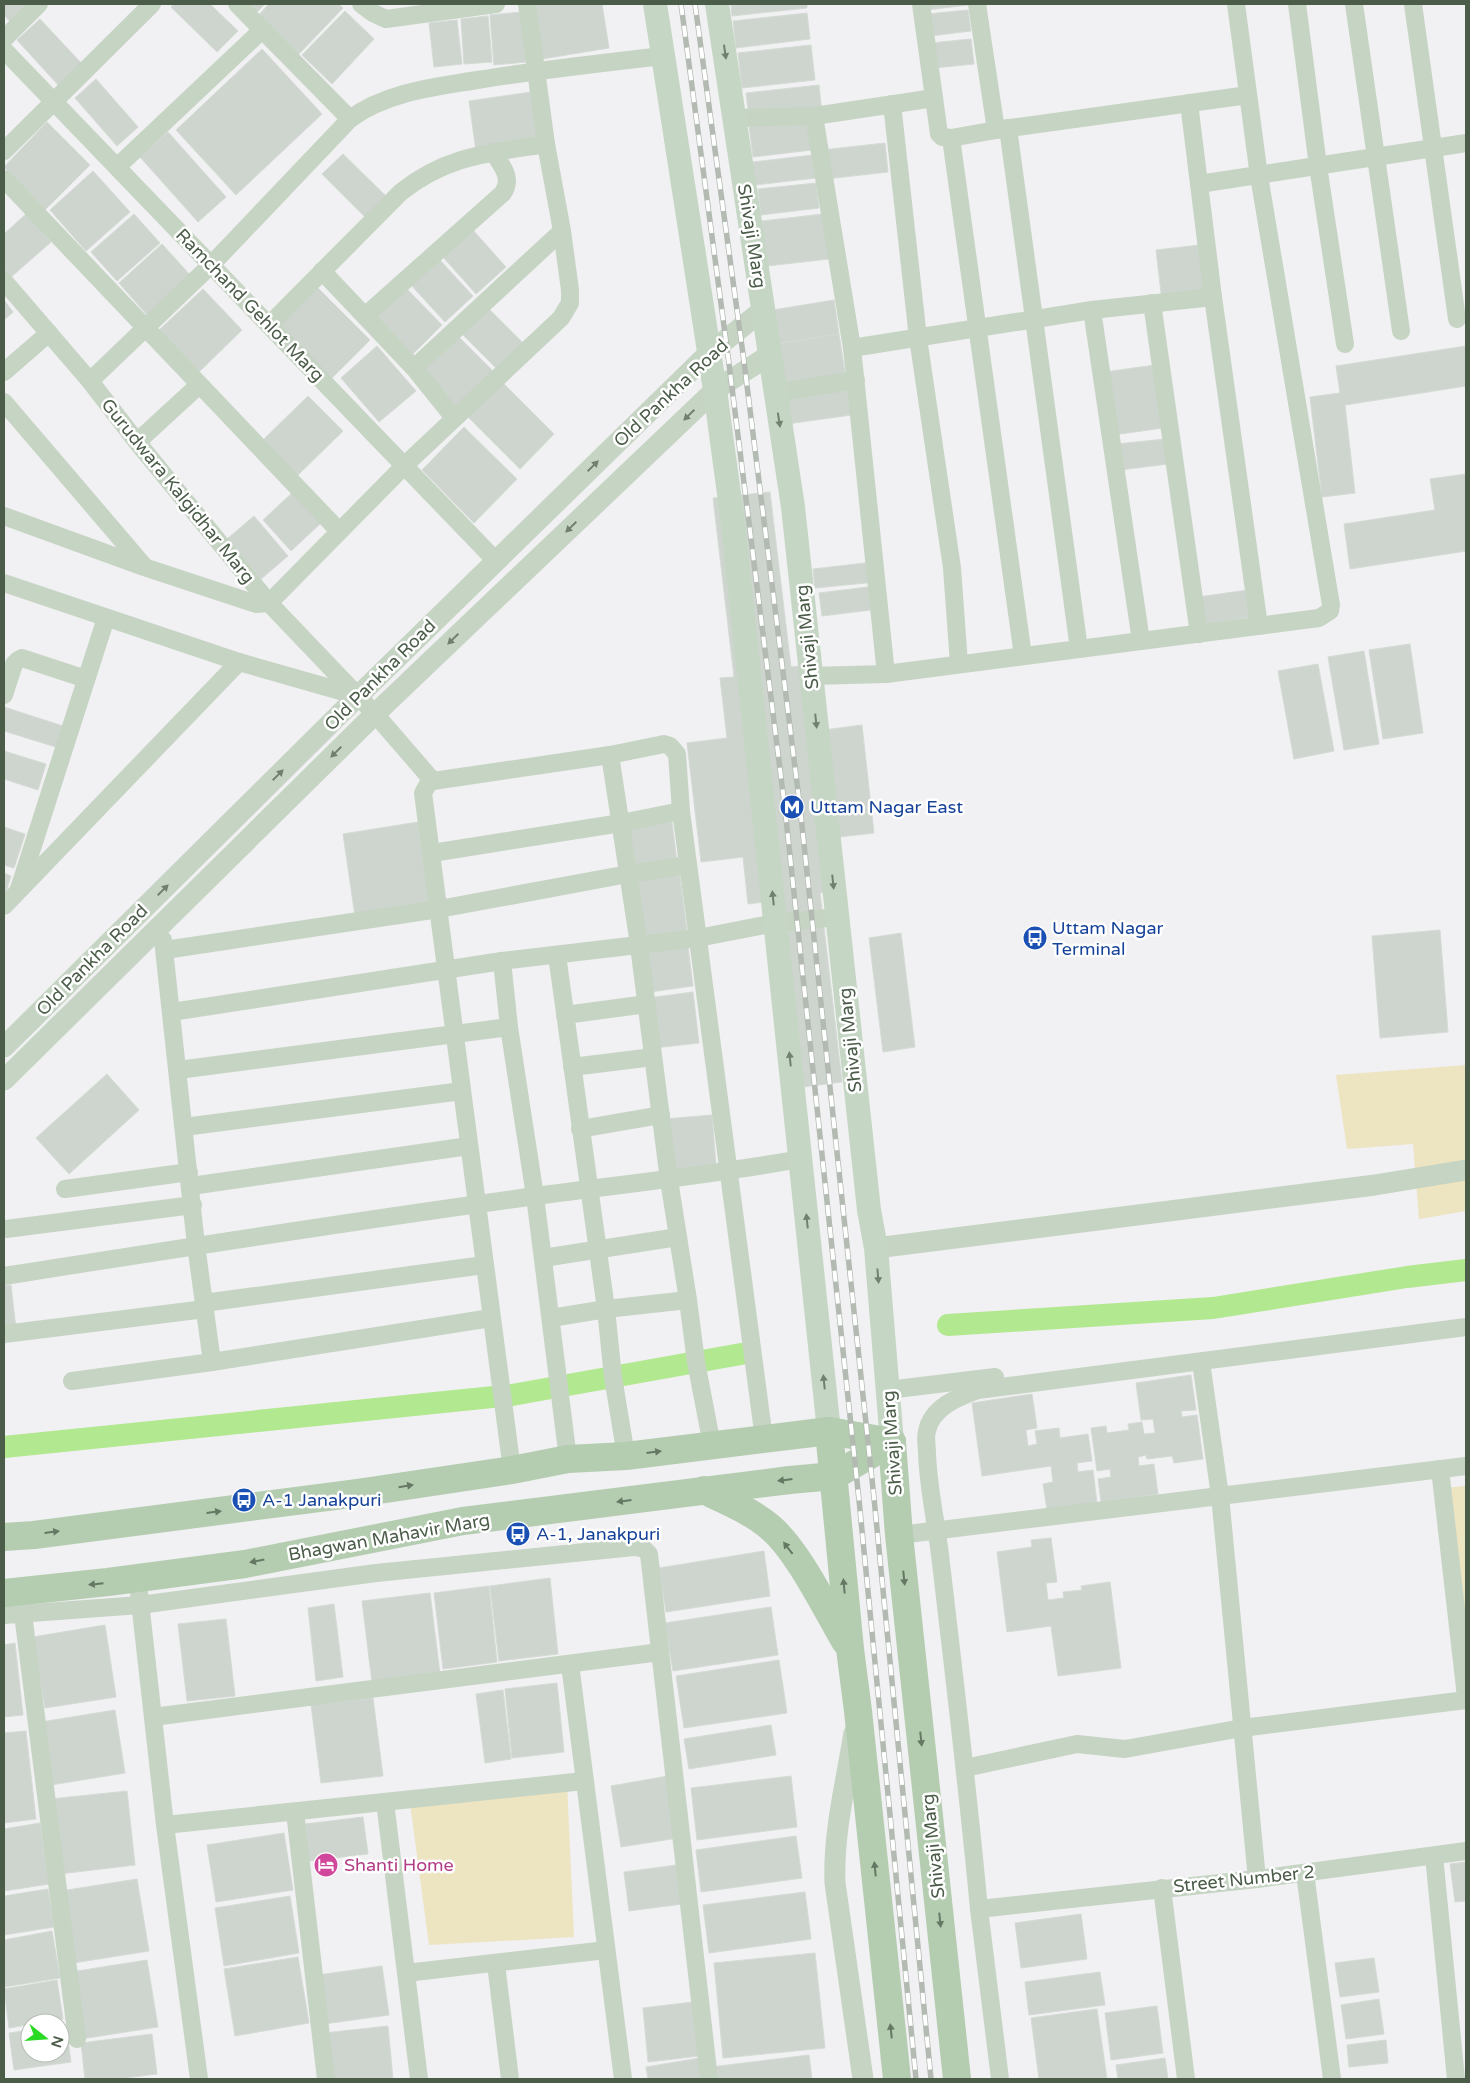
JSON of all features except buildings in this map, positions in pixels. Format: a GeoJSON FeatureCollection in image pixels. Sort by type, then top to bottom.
{"type":"FeatureCollection","features":[{"type":"Feature","properties":{"kind":"main road"},"geometry":{"type":"LineString","coordinates":[[655,4],[715,390],[733,523],[896,2079]]}},
{"type":"Feature","properties":{"kind":"main road","name":"Shivaji Marg"},"geometry":{"type":"LineString","coordinates":[[718,4],[793,507],[869,1210],[876,1248],[899,1535],[957,2079]]}},
{"type":"Feature","properties":{"kind":"main road"},"geometry":{"type":"LineString","coordinates":[[4,1537],[44,1534],[257,1507],[512,1470],[568,1459],[626,1456],[829,1431],[892,1442]]}},
{"type":"Feature","properties":{"kind":"main road"},"geometry":{"type":"LineString","coordinates":[[834,1476],[892,1442]]}},
{"type":"Feature","properties":{"kind":"main road","name":"Bhagwan Mahavir Marg"},"geometry":{"type":"LineString","coordinates":[[4,1593],[245,1564],[463,1521],[704,1490],[834,1476]]}},
{"type":"Feature","properties":{"kind":"main road"},"geometry":{"type":"LineString","coordinates":[[704,1490],[750,1513],[772,1529],[791,1551],[850,1649]]}},
{"type":"Feature","properties":{"kind":"street"},"geometry":{"type":"LineString","coordinates":[[4,39],[39,4]]}},
{"type":"Feature","properties":{"kind":"street"},"geometry":{"type":"LineString","coordinates":[[4,151],[152,4]]}},
{"type":"Feature","properties":{"kind":"street"},"geometry":{"type":"LineString","coordinates":[[237,4],[350,119]]}},
{"type":"Feature","properties":{"kind":"street"},"geometry":{"type":"LineString","coordinates":[[362,4],[373,14],[386,19],[448,7],[496,4]]}},
{"type":"Feature","properties":{"kind":"street"},"geometry":{"type":"LineString","coordinates":[[4,516],[144,567],[256,604],[270,603],[405,465],[567,311],[570,303],[570,290],[562,231],[546,144],[527,4]]}},
{"type":"Feature","properties":{"kind":"street"},"geometry":{"type":"LineString","coordinates":[[921,4],[934,98],[942,137],[951,138],[1002,129],[1248,95]]}},
{"type":"Feature","properties":{"kind":"street"},"geometry":{"type":"LineString","coordinates":[[977,4],[1002,129],[1034,318],[1079,649]]}},
{"type":"Feature","properties":{"kind":"street"},"geometry":{"type":"LineString","coordinates":[[811,676],[886,674],[1319,618],[1330,611],[1259,176],[1236,4]]}},
{"type":"Feature","properties":{"kind":"street"},"geometry":{"type":"LineString","coordinates":[[1297,4],[1318,166],[1345,344]]}},
{"type":"Feature","properties":{"kind":"street"},"geometry":{"type":"LineString","coordinates":[[1354,4],[1401,331]]}},
{"type":"Feature","properties":{"kind":"street"},"geometry":{"type":"LineString","coordinates":[[1413,4],[1457,319]]}},
{"type":"Feature","properties":{"kind":"street"},"geometry":{"type":"LineString","coordinates":[[117,167],[262,30]]}},
{"type":"Feature","properties":{"kind":"street","name":"Ramchand Gehlot Marg"},"geometry":{"type":"LineString","coordinates":[[4,50],[496,561]]}},
{"type":"Feature","properties":{"kind":"street"},"geometry":{"type":"LineString","coordinates":[[90,381],[211,265],[350,119],[360,112],[378,103],[422,89],[536,70],[663,56]]}},
{"type":"Feature","properties":{"kind":"street"},"geometry":{"type":"LineString","coordinates":[[735,118],[814,116],[934,98]]}},
{"type":"Feature","properties":{"kind":"street"},"geometry":{"type":"LineString","coordinates":[[1189,103],[1213,297],[1259,626]]}},
{"type":"Feature","properties":{"kind":"street"},"geometry":{"type":"LineString","coordinates":[[892,104],[918,338],[952,568],[959,664]]}},
{"type":"Feature","properties":{"kind":"street"},"geometry":{"type":"LineString","coordinates":[[814,116],[852,348],[886,674]]}},
{"type":"Feature","properties":{"kind":"street"},"geometry":{"type":"LineString","coordinates":[[951,138],[978,328],[994,460],[1023,656]]}},
{"type":"Feature","properties":{"kind":"street"},"geometry":{"type":"LineString","coordinates":[[1199,184],[1466,143]]}},
{"type":"Feature","properties":{"kind":"street"},"geometry":{"type":"LineString","coordinates":[[269,325],[401,192],[416,180],[429,172],[464,159],[493,152],[546,144]]}},
{"type":"Feature","properties":{"kind":"street"},"geometry":{"type":"LineString","coordinates":[[364,316],[502,194],[508,180],[506,172],[493,152]]}},
{"type":"Feature","properties":{"kind":"street"},"geometry":{"type":"LineString","coordinates":[[4,178],[339,531]]}},
{"type":"Feature","properties":{"kind":"street"},"geometry":{"type":"LineString","coordinates":[[414,368],[562,231]]}},
{"type":"Feature","properties":{"kind":"street"},"geometry":{"type":"LineString","coordinates":[[322,271],[414,368],[454,418]]}},
{"type":"Feature","properties":{"kind":"street","name":"Gurudwara Kalgidhar Marg"},"geometry":{"type":"LineString","coordinates":[[4,281],[90,381],[270,603],[375,714],[433,781]]}},
{"type":"Feature","properties":{"kind":"street"},"geometry":{"type":"LineString","coordinates":[[852,348],[1034,318],[1213,297]]}},
{"type":"Feature","properties":{"kind":"street"},"geometry":{"type":"LineString","coordinates":[[1152,303],[1199,634]]}},
{"type":"Feature","properties":{"kind":"street","name":"Old Pankha Road"},"geometry":{"type":"LineString","coordinates":[[4,1047],[358,696],[708,354],[763,310]]}},
{"type":"Feature","properties":{"kind":"street"},"geometry":{"type":"LineString","coordinates":[[1092,310],[1141,641]]}},
{"type":"Feature","properties":{"kind":"street"},"geometry":{"type":"LineString","coordinates":[[4,372],[49,334]]}},
{"type":"Feature","properties":{"kind":"street","name":"Old Pankha Road"},"geometry":{"type":"LineString","coordinates":[[4,1080],[375,714],[715,390],[770,355]]}},
{"type":"Feature","properties":{"kind":"street"},"geometry":{"type":"LineString","coordinates":[[775,393],[856,380]]}},
{"type":"Feature","properties":{"kind":"street"},"geometry":{"type":"LineString","coordinates":[[138,442],[199,385]]}},
{"type":"Feature","properties":{"kind":"street"},"geometry":{"type":"LineString","coordinates":[[4,402],[144,567]]}},
{"type":"Feature","properties":{"kind":"street"},"geometry":{"type":"LineString","coordinates":[[4,583],[239,662],[358,696]]}},
{"type":"Feature","properties":{"kind":"street"},"geometry":{"type":"LineString","coordinates":[[18,893],[106,618]]}},
{"type":"Feature","properties":{"kind":"street"},"geometry":{"type":"LineString","coordinates":[[4,695],[14,664],[22,658],[86,680]]}},
{"type":"Feature","properties":{"kind":"street"},"geometry":{"type":"LineString","coordinates":[[4,906],[239,662]]}},
{"type":"Feature","properties":{"kind":"street"},"geometry":{"type":"LineString","coordinates":[[512,1470],[476,1205],[448,969],[423,794],[428,784],[433,781],[610,755],[664,744],[675,749],[677,754],[681,811],[764,1439]]}},
{"type":"Feature","properties":{"kind":"street"},"geometry":{"type":"LineString","coordinates":[[610,755],[639,946],[669,1180],[696,1362],[712,1445]]}},
{"type":"Feature","properties":{"kind":"street"},"geometry":{"type":"LineString","coordinates":[[432,853],[621,823],[681,811]]}},
{"type":"Feature","properties":{"kind":"street"},"geometry":{"type":"LineString","coordinates":[[165,950],[439,909],[628,874],[688,865]]}},
{"type":"Feature","properties":{"kind":"street"},"geometry":{"type":"LineString","coordinates":[[172,1012],[502,961],[639,946],[698,938],[775,923],[837,917]]}},
{"type":"Feature","properties":{"kind":"street"},"geometry":{"type":"LineString","coordinates":[[160,926],[165,950],[196,1245],[212,1362]]}},
{"type":"Feature","properties":{"kind":"street"},"geometry":{"type":"LineString","coordinates":[[557,955],[588,1190],[606,1309],[613,1377],[626,1456]]}},
{"type":"Feature","properties":{"kind":"street"},"geometry":{"type":"LineString","coordinates":[[502,961],[509,1026],[536,1196],[568,1459]]}},
{"type":"Feature","properties":{"kind":"street"},"geometry":{"type":"LineString","coordinates":[[565,1015],[647,1004]]}},
{"type":"Feature","properties":{"kind":"street"},"geometry":{"type":"LineString","coordinates":[[178,1070],[509,1026]]}},
{"type":"Feature","properties":{"kind":"street"},"geometry":{"type":"LineString","coordinates":[[572,1067],[653,1057]]}},
{"type":"Feature","properties":{"kind":"street"},"geometry":{"type":"LineString","coordinates":[[184,1127],[462,1091]]}},
{"type":"Feature","properties":{"kind":"street"},"geometry":{"type":"LineString","coordinates":[[580,1129],[661,1115]]}},
{"type":"Feature","properties":{"kind":"street"},"geometry":{"type":"LineString","coordinates":[[65,1189],[190,1179],[469,1146]]}},
{"type":"Feature","properties":{"kind":"street"},"geometry":{"type":"LineString","coordinates":[[4,1276],[196,1245],[536,1196],[728,1172],[800,1160]]}},
{"type":"Feature","properties":{"kind":"street"},"geometry":{"type":"LineString","coordinates":[[876,1248],[1375,1185],[1466,1170]]}},
{"type":"Feature","properties":{"kind":"street"},"geometry":{"type":"LineString","coordinates":[[6,1230],[193,1205]]}},
{"type":"Feature","properties":{"kind":"street"},"geometry":{"type":"LineString","coordinates":[[543,1258],[678,1238]]}},
{"type":"Feature","properties":{"kind":"street"},"geometry":{"type":"LineString","coordinates":[[4,1334],[484,1265]]}},
{"type":"Feature","properties":{"kind":"street"},"geometry":{"type":"LineString","coordinates":[[551,1318],[606,1309],[688,1300]]}},
{"type":"Feature","properties":{"kind":"street"},"geometry":{"type":"LineString","coordinates":[[888,1390],[1466,1315]]}},
{"type":"Feature","properties":{"kind":"street"},"geometry":{"type":"LineString","coordinates":[[72,1381],[212,1362],[492,1318]]}},
{"type":"Feature","properties":{"kind":"street"},"geometry":{"type":"LineString","coordinates":[[1000,2079],[937,1530],[927,1473],[926,1432],[930,1422],[945,1405],[958,1397],[987,1389],[1466,1327]]}},
{"type":"Feature","properties":{"kind":"street"},"geometry":{"type":"LineString","coordinates":[[1201,1362],[1220,1496],[1257,1879]]}},
{"type":"Feature","properties":{"kind":"street"},"geometry":{"type":"LineString","coordinates":[[899,1535],[1466,1466]]}},
{"type":"Feature","properties":{"kind":"street"},"geometry":{"type":"LineString","coordinates":[[965,1768],[1077,1744],[1125,1749],[1242,1728],[1466,1698],[1440,1469]]}},
{"type":"Feature","properties":{"kind":"street"},"geometry":{"type":"LineString","coordinates":[[4,1615],[140,1605],[376,1573],[634,1547],[643,1548],[649,1554],[709,2079]]}},
{"type":"Feature","properties":{"kind":"street"},"geometry":{"type":"LineString","coordinates":[[138,1578],[165,1825],[199,2079]]}},
{"type":"Feature","properties":{"kind":"street"},"geometry":{"type":"LineString","coordinates":[[23,1614],[77,2039]]}},
{"type":"Feature","properties":{"kind":"street"},"geometry":{"type":"LineString","coordinates":[[153,1718],[660,1652]]}},
{"type":"Feature","properties":{"kind":"street"},"geometry":{"type":"LineString","coordinates":[[570,1664],[623,2079]]}},
{"type":"Feature","properties":{"kind":"street"},"geometry":{"type":"LineString","coordinates":[[858,1711],[835,1843],[834,1864],[835,1883],[863,2079]]}},
{"type":"Feature","properties":{"kind":"street"},"geometry":{"type":"LineString","coordinates":[[165,1825],[584,1781]]}},
{"type":"Feature","properties":{"kind":"street"},"geometry":{"type":"LineString","coordinates":[[385,1802],[419,2079]]}},
{"type":"Feature","properties":{"kind":"street"},"geometry":{"type":"LineString","coordinates":[[295,1812],[326,2079]]}},
{"type":"Feature","properties":{"kind":"street","name":"Street Number 2"},"geometry":{"type":"LineString","coordinates":[[979,1909],[1257,1879],[1466,1851]]}},
{"type":"Feature","properties":{"kind":"street"},"geometry":{"type":"LineString","coordinates":[[1434,1856],[1456,2079]]}},
{"type":"Feature","properties":{"kind":"street"},"geometry":{"type":"LineString","coordinates":[[1305,1872],[1332,2079]]}},
{"type":"Feature","properties":{"kind":"street"},"geometry":{"type":"LineString","coordinates":[[1162,1888],[1186,2079]]}},
{"type":"Feature","properties":{"kind":"street"},"geometry":{"type":"LineString","coordinates":[[406,1974],[606,1950]]}},
{"type":"Feature","properties":{"kind":"street"},"geometry":{"type":"LineString","coordinates":[[496,1964],[510,2079]]}},
{"type":"Feature","properties":{"kind":"shaded area"},"geometry":{"type":"Polygon","coordinates":[[[1466,1065],[1466,1211],[1419,1219],[1413,1144],[1347,1149],[1336,1075],[1466,1065]]]}},
{"type":"Feature","properties":{"kind":"shaded area"},"geometry":{"type":"Polygon","coordinates":[[[1466,1486],[1466,1682],[1444,1488],[1466,1486]]]}},
{"type":"Feature","properties":{"kind":"shaded area"},"geometry":{"type":"Polygon","coordinates":[[[567,1783],[574,1937],[429,1945],[409,1796],[567,1783]]]}},
{"type":"Feature","properties":{"kind":"waterway"},"geometry":{"type":"LineString","coordinates":[[948,1325],[1213,1308],[1407,1277],[1466,1270]]}},
{"type":"Feature","properties":{"kind":"waterway"},"geometry":{"type":"LineString","coordinates":[[4,1447],[512,1395],[741,1354]]}},
{"type":"Feature","properties":{"kind":"railway"},"geometry":{"type":"LineString","coordinates":[[681,4],[728,356],[785,809],[859,1500],[916,2079]]}},
{"type":"Feature","properties":{"kind":"railway"},"geometry":{"type":"LineString","coordinates":[[695,4],[743,354],[800,807],[874,1498],[931,2079]]}},
{"type":"Feature","properties":{"kind":"place","name":"Uttam Nagar East"},"geometry":{"type":"Point","coordinates":[792,807]}},
{"type":"Feature","properties":{"kind":"place","name":"Uttam Nagar Terminal"},"geometry":{"type":"Point","coordinates":[1035,938]}},
{"type":"Feature","properties":{"kind":"place","name":"A-1 Janakpuri"},"geometry":{"type":"Point","coordinates":[244,1500]}},
{"type":"Feature","properties":{"kind":"place","name":"A-1, Janakpuri"},"geometry":{"type":"Point","coordinates":[518,1534]}},
{"type":"Feature","properties":{"kind":"place","name":"Shanti Home"},"geometry":{"type":"Point","coordinates":[326,1865]}}]}
